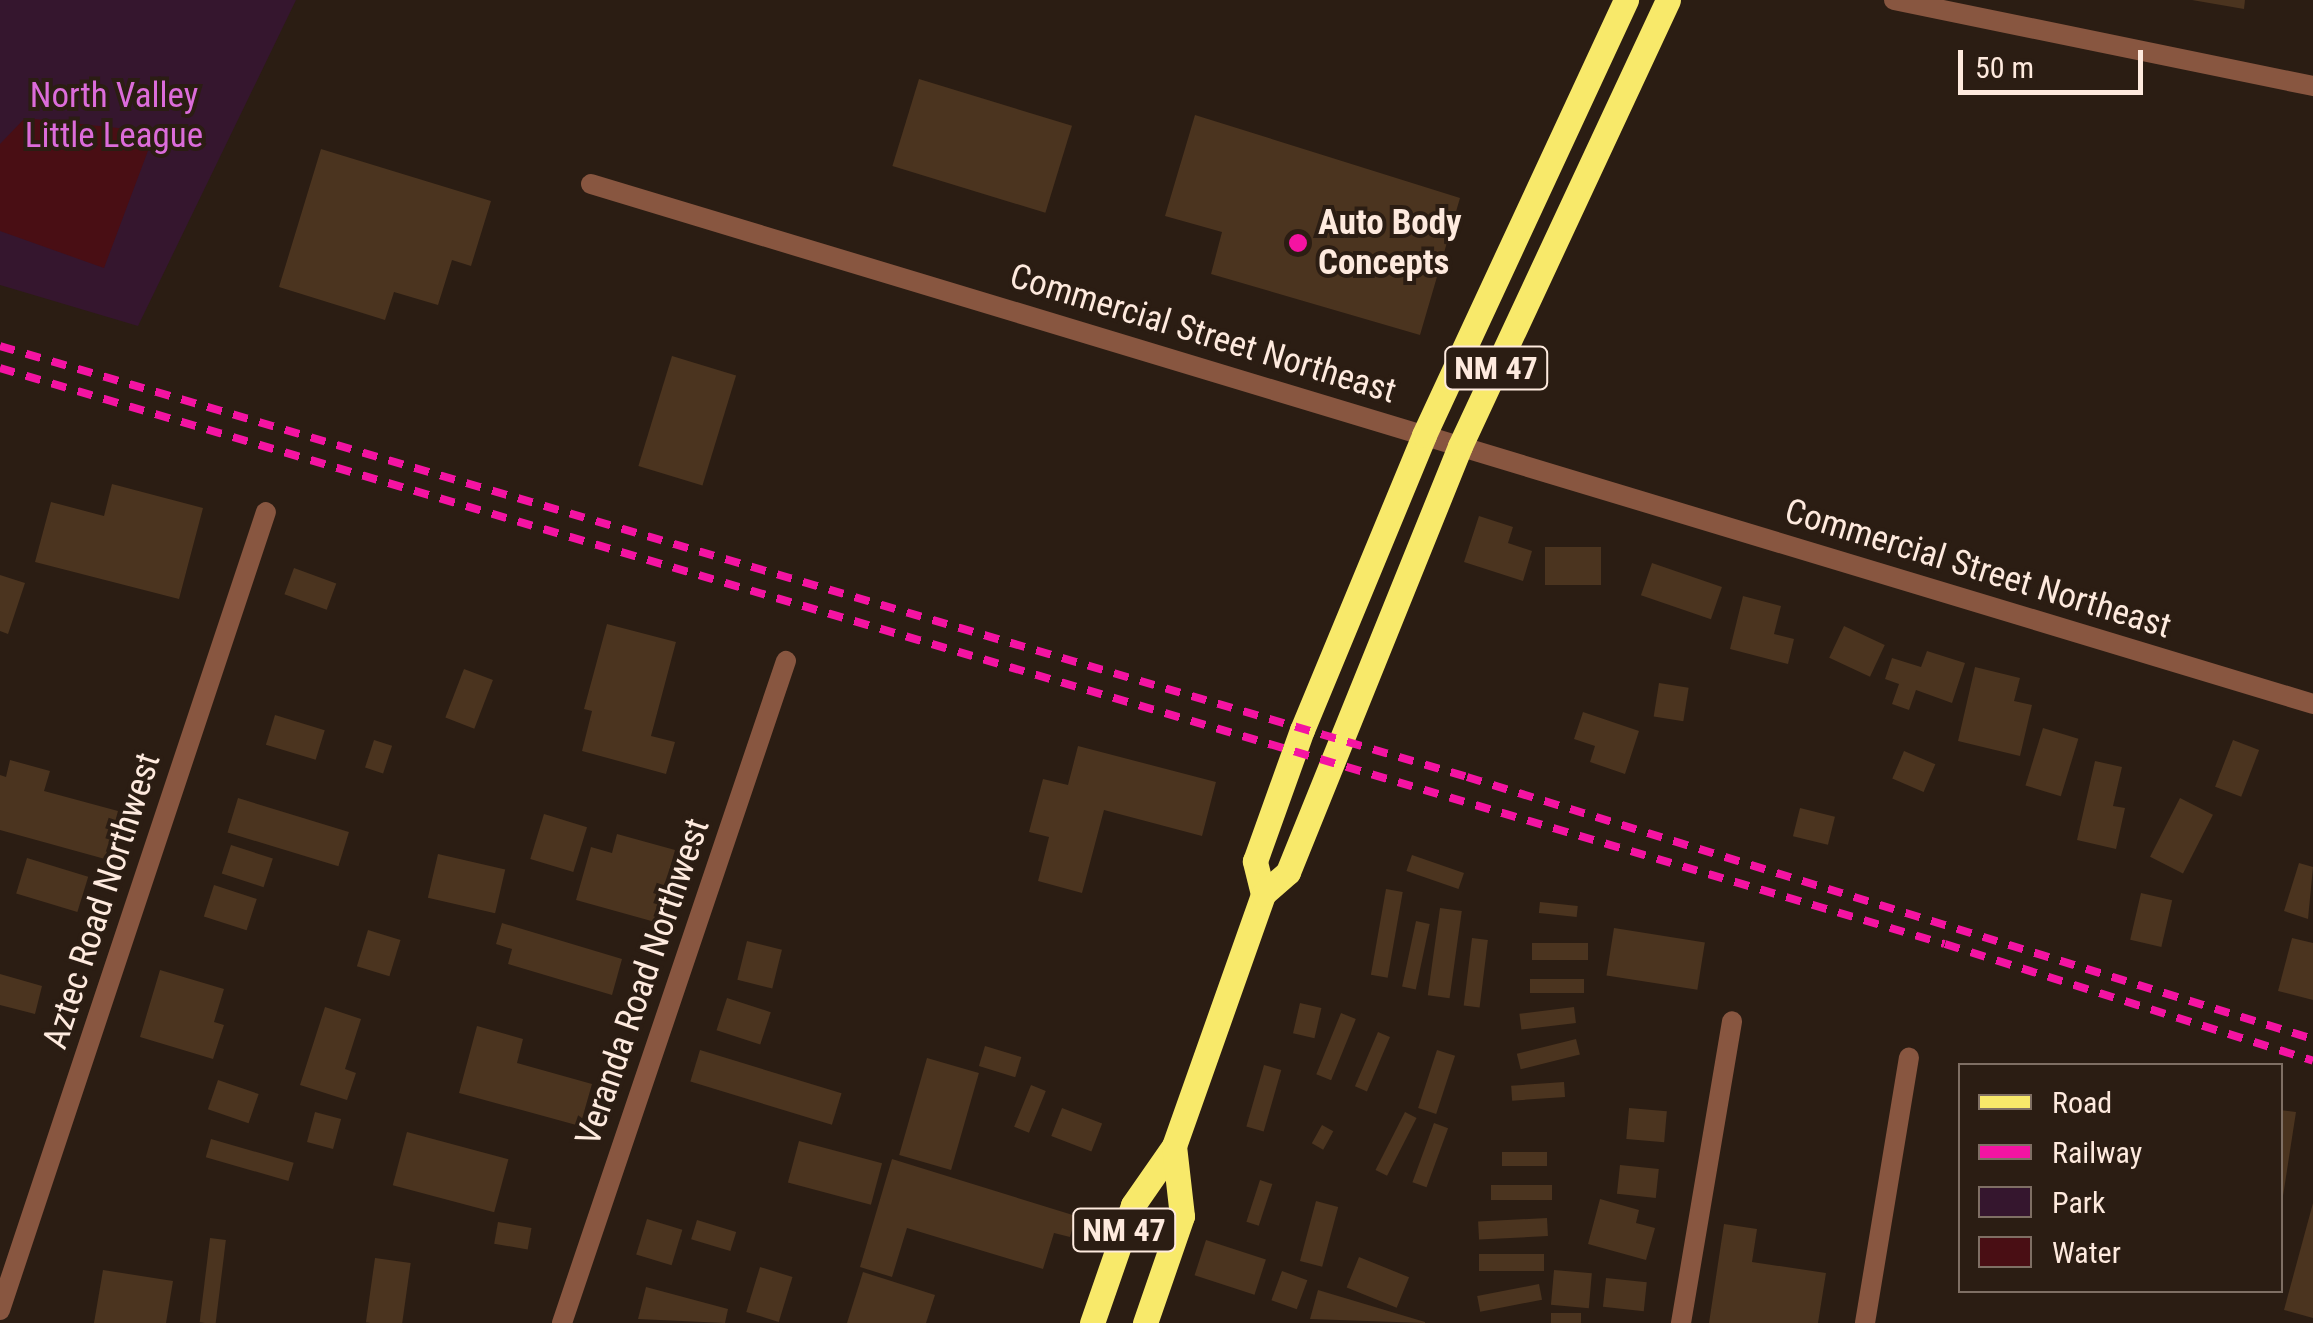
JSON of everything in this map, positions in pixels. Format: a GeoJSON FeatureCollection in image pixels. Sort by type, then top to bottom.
{"type":"FeatureCollection","features":[{"type":"Feature","properties":{"kind":"main road","name":"NM 47"},"geometry":{"type":"LineString","coordinates":[[1263,894],[1255,861],[1302,730],[1424,435],[1626,0]]}},
{"type":"Feature","properties":{"kind":"main road","name":"NM 47"},"geometry":{"type":"LineString","coordinates":[[1092,1323],[1133,1204],[1174,1146],[1263,894],[1288,872],[1337,741],[1460,446],[1668,0]]}},
{"type":"Feature","properties":{"kind":"main road","name":"NM 47"},"geometry":{"type":"LineString","coordinates":[[1144,1323],[1182,1216],[1174,1146]]}},
{"type":"Feature","properties":{"kind":"street"},"geometry":{"type":"LineString","coordinates":[[1894,0],[2313,86]]}},
{"type":"Feature","properties":{"kind":"street","name":"Commercial Street Northeast"},"geometry":{"type":"LineString","coordinates":[[591,184],[2313,704]]}},
{"type":"Feature","properties":{"kind":"street","name":"Aztec Road Northwest"},"geometry":{"type":"LineString","coordinates":[[0,1310],[266,512]]}},
{"type":"Feature","properties":{"kind":"street","name":"Veranda Road Northwest"},"geometry":{"type":"LineString","coordinates":[[562,1323],[786,661]]}},
{"type":"Feature","properties":{"kind":"street"},"geometry":{"type":"LineString","coordinates":[[1681,1323],[1732,1021]]}},
{"type":"Feature","properties":{"kind":"street"},"geometry":{"type":"LineString","coordinates":[[1865,1323],[1909,1058]]}},
{"type":"Feature","properties":{"kind":"green space","name":"North Valley Little League"},"geometry":{"type":"Polygon","coordinates":[[[0,0],[296,0],[138,326],[0,285],[0,0]]]}},
{"type":"Feature","properties":{"kind":"water"},"geometry":{"type":"Polygon","coordinates":[[[25,118],[155,132],[104,268],[0,231],[0,144],[25,118]]]}},
{"type":"Feature","properties":{"kind":"building"},"geometry":{"type":"Polygon","coordinates":[[[2192,0],[2245,0],[2244,9],[2192,0]]]}},
{"type":"Feature","properties":{"kind":"building"},"geometry":{"type":"Polygon","coordinates":[[[919,79],[1072,126],[1045,213],[892,166],[919,79]]]}},
{"type":"Feature","properties":{"kind":"building"},"geometry":{"type":"Polygon","coordinates":[[[1195,115],[1460,198],[1420,335],[1211,274],[1222,232],[1165,216],[1195,115]]]}},
{"type":"Feature","properties":{"kind":"building"},"geometry":{"type":"Polygon","coordinates":[[[321,149],[491,201],[471,266],[452,260],[438,305],[394,292],[385,320],[279,287],[321,149]]]}},
{"type":"Feature","properties":{"kind":"building"},"geometry":{"type":"Polygon","coordinates":[[[672,356],[736,376],[702,486],[638,466],[672,356]]]}},
{"type":"Feature","properties":{"kind":"building"},"geometry":{"type":"Polygon","coordinates":[[[112,484],[203,508],[179,599],[35,562],[51,502],[104,516],[112,484]]]}},
{"type":"Feature","properties":{"kind":"building"},"geometry":{"type":"Polygon","coordinates":[[[1479,516],[1513,527],[1508,543],[1532,551],[1523,581],[1464,562],[1479,516]]]}},
{"type":"Feature","properties":{"kind":"building"},"geometry":{"type":"Polygon","coordinates":[[[1545,547],[1601,547],[1601,585],[1545,585],[1545,547]]]}},
{"type":"Feature","properties":{"kind":"building"},"geometry":{"type":"Polygon","coordinates":[[[1652,563],[1722,587],[1711,619],[1641,595],[1652,563]]]}},
{"type":"Feature","properties":{"kind":"building"},"geometry":{"type":"Polygon","coordinates":[[[294,568],[336,583],[327,610],[284,594],[294,568]]]}},
{"type":"Feature","properties":{"kind":"building"},"geometry":{"type":"Polygon","coordinates":[[[0,575],[25,583],[8,634],[0,631],[0,575]]]}},
{"type":"Feature","properties":{"kind":"building"},"geometry":{"type":"Polygon","coordinates":[[[1743,596],[1781,606],[1774,634],[1794,639],[1788,664],[1730,649],[1743,596]]]}},
{"type":"Feature","properties":{"kind":"building"},"geometry":{"type":"Polygon","coordinates":[[[607,624],[676,642],[651,736],[675,742],[666,774],[582,751],[592,711],[584,709],[607,624]]]}},
{"type":"Feature","properties":{"kind":"building"},"geometry":{"type":"Polygon","coordinates":[[[1844,626],[1885,645],[1870,677],[1829,658],[1844,626]]]}},
{"type":"Feature","properties":{"kind":"building"},"geometry":{"type":"Polygon","coordinates":[[[1927,651],[1965,663],[1952,703],[1916,690],[1909,710],[1892,704],[1899,684],[1885,679],[1892,658],[1921,667],[1927,651]]]}},
{"type":"Feature","properties":{"kind":"building"},"geometry":{"type":"Polygon","coordinates":[[[1975,667],[2020,678],[2014,701],[2032,705],[2020,756],[1958,741],[1975,667]]]}},
{"type":"Feature","properties":{"kind":"building"},"geometry":{"type":"Polygon","coordinates":[[[464,669],[493,680],[474,729],[445,718],[464,669]]]}},
{"type":"Feature","properties":{"kind":"building"},"geometry":{"type":"Polygon","coordinates":[[[1659,683],[1689,688],[1683,721],[1654,717],[1659,683]]]}},
{"type":"Feature","properties":{"kind":"building"},"geometry":{"type":"Polygon","coordinates":[[[1583,712],[1639,731],[1625,774],[1590,762],[1595,746],[1574,739],[1583,712]]]}},
{"type":"Feature","properties":{"kind":"building"},"geometry":{"type":"Polygon","coordinates":[[[275,715],[325,730],[316,760],[266,745],[275,715]]]}},
{"type":"Feature","properties":{"kind":"building"},"geometry":{"type":"Polygon","coordinates":[[[2043,728],[2078,739],[2061,796],[2025,785],[2043,728]]]}},
{"type":"Feature","properties":{"kind":"building"},"geometry":{"type":"Polygon","coordinates":[[[374,740],[392,746],[383,773],[365,768],[374,740]]]}},
{"type":"Feature","properties":{"kind":"building"},"geometry":{"type":"Polygon","coordinates":[[[2233,740],[2259,750],[2241,797],[2215,787],[2233,740]]]}},
{"type":"Feature","properties":{"kind":"building"},"geometry":{"type":"Polygon","coordinates":[[[1078,746],[1216,782],[1202,836],[1104,810],[1082,893],[1038,881],[1049,837],[1029,832],[1043,779],[1068,785],[1078,746]]]}},
{"type":"Feature","properties":{"kind":"building"},"geometry":{"type":"Polygon","coordinates":[[[1904,751],[1935,764],[1924,792],[1892,779],[1904,751]]]}},
{"type":"Feature","properties":{"kind":"building"},"geometry":{"type":"Polygon","coordinates":[[[10,760],[50,771],[44,791],[118,811],[105,859],[0,830],[0,775],[6,777],[10,760]]]}},
{"type":"Feature","properties":{"kind":"building"},"geometry":{"type":"Polygon","coordinates":[[[2095,761],[2122,767],[2113,806],[2125,808],[2116,849],[2077,840],[2095,761]]]}},
{"type":"Feature","properties":{"kind":"building"},"geometry":{"type":"Polygon","coordinates":[[[238,798],[349,832],[338,866],[227,832],[238,798]]]}},
{"type":"Feature","properties":{"kind":"building"},"geometry":{"type":"Polygon","coordinates":[[[2180,798],[2213,815],[2183,874],[2150,857],[2180,798]]]}},
{"type":"Feature","properties":{"kind":"building"},"geometry":{"type":"Polygon","coordinates":[[[1800,808],[1835,817],[1828,845],[1793,836],[1800,808]]]}},
{"type":"Feature","properties":{"kind":"building"},"geometry":{"type":"Polygon","coordinates":[[[544,814],[587,827],[573,872],[530,859],[544,814]]]}},
{"type":"Feature","properties":{"kind":"building"},"geometry":{"type":"Polygon","coordinates":[[[617,834],[675,850],[655,922],[576,900],[591,847],[612,853],[617,834]]]}},
{"type":"Feature","properties":{"kind":"building"},"geometry":{"type":"Polygon","coordinates":[[[231,845],[273,859],[264,887],[222,874],[231,845]]]}},
{"type":"Feature","properties":{"kind":"building"},"geometry":{"type":"Polygon","coordinates":[[[438,854],[505,870],[495,913],[428,898],[438,854]]]}},
{"type":"Feature","properties":{"kind":"building"},"geometry":{"type":"Polygon","coordinates":[[[1412,855],[1464,873],[1458,889],[1406,871],[1412,855]]]}},
{"type":"Feature","properties":{"kind":"building"},"geometry":{"type":"Polygon","coordinates":[[[27,858],[88,877],[77,912],[16,893],[27,858]]]}},
{"type":"Feature","properties":{"kind":"building"},"geometry":{"type":"Polygon","coordinates":[[[2299,863],[2313,867],[2308,919],[2284,911],[2299,863]]]}},
{"type":"Feature","properties":{"kind":"building"},"geometry":{"type":"Polygon","coordinates":[[[214,885],[257,899],[247,930],[204,916],[214,885]]]}},
{"type":"Feature","properties":{"kind":"building"},"geometry":{"type":"Polygon","coordinates":[[[1386,889],[1403,892],[1388,978],[1371,975],[1386,889]]]}},
{"type":"Feature","properties":{"kind":"building"},"geometry":{"type":"Polygon","coordinates":[[[2141,893],[2172,900],[2161,947],[2130,940],[2141,893]]]}},
{"type":"Feature","properties":{"kind":"building"},"geometry":{"type":"Polygon","coordinates":[[[1540,902],[1578,906],[1577,917],[1539,913],[1540,902]]]}},
{"type":"Feature","properties":{"kind":"building"},"geometry":{"type":"Polygon","coordinates":[[[1440,908],[1462,911],[1450,998],[1428,995],[1440,908]]]}},
{"type":"Feature","properties":{"kind":"building"},"geometry":{"type":"Polygon","coordinates":[[[1416,921],[1430,924],[1416,989],[1402,987],[1416,921]]]}},
{"type":"Feature","properties":{"kind":"building"},"geometry":{"type":"Polygon","coordinates":[[[502,923],[622,959],[612,995],[508,964],[512,949],[496,944],[502,923]]]}},
{"type":"Feature","properties":{"kind":"building"},"geometry":{"type":"Polygon","coordinates":[[[1614,928],[1705,942],[1697,990],[1606,975],[1614,928]]]}},
{"type":"Feature","properties":{"kind":"building"},"geometry":{"type":"Polygon","coordinates":[[[368,930],[401,940],[389,976],[357,966],[368,930]]]}},
{"type":"Feature","properties":{"kind":"building"},"geometry":{"type":"Polygon","coordinates":[[[1472,938],[1488,940],[1480,1007],[1464,1005],[1472,938]]]}},
{"type":"Feature","properties":{"kind":"building"},"geometry":{"type":"Polygon","coordinates":[[[2292,938],[2313,943],[2313,1000],[2278,991],[2292,938]]]}},
{"type":"Feature","properties":{"kind":"building"},"geometry":{"type":"Polygon","coordinates":[[[747,941],[782,950],[772,989],[737,980],[747,941]]]}},
{"type":"Feature","properties":{"kind":"building"},"geometry":{"type":"Polygon","coordinates":[[[1532,943],[1588,943],[1588,960],[1532,960],[1532,943]]]}},
{"type":"Feature","properties":{"kind":"building"},"geometry":{"type":"Polygon","coordinates":[[[160,970],[224,989],[214,1022],[224,1025],[213,1059],[140,1037],[160,970]]]}},
{"type":"Feature","properties":{"kind":"building"},"geometry":{"type":"Polygon","coordinates":[[[0,974],[42,986],[35,1014],[0,1005],[0,974]]]}},
{"type":"Feature","properties":{"kind":"building"},"geometry":{"type":"Polygon","coordinates":[[[1530,979],[1584,979],[1584,993],[1530,993],[1530,979]]]}},
{"type":"Feature","properties":{"kind":"building"},"geometry":{"type":"Polygon","coordinates":[[[727,998],[771,1012],[760,1045],[716,1030],[727,998]]]}},
{"type":"Feature","properties":{"kind":"building"},"geometry":{"type":"Polygon","coordinates":[[[1300,1003],[1321,1008],[1314,1038],[1293,1033],[1300,1003]]]}},
{"type":"Feature","properties":{"kind":"building"},"geometry":{"type":"Polygon","coordinates":[[[325,1007],[361,1019],[345,1069],[356,1073],[347,1100],[300,1085],[325,1007]]]}},
{"type":"Feature","properties":{"kind":"building"},"geometry":{"type":"Polygon","coordinates":[[[1574,1007],[1576,1023],[1521,1030],[1519,1014],[1574,1007]]]}},
{"type":"Feature","properties":{"kind":"building"},"geometry":{"type":"Polygon","coordinates":[[[1341,1013],[1356,1019],[1331,1080],[1316,1074],[1341,1013]]]}},
{"type":"Feature","properties":{"kind":"building"},"geometry":{"type":"Polygon","coordinates":[[[477,1026],[523,1039],[517,1063],[592,1084],[580,1126],[459,1093],[477,1026]]]}},
{"type":"Feature","properties":{"kind":"building"},"geometry":{"type":"Polygon","coordinates":[[[1378,1032],[1390,1037],[1367,1091],[1355,1086],[1378,1032]]]}},
{"type":"Feature","properties":{"kind":"building"},"geometry":{"type":"Polygon","coordinates":[[[1576,1039],[1580,1055],[1521,1069],[1517,1054],[1576,1039]]]}},
{"type":"Feature","properties":{"kind":"building"},"geometry":{"type":"Polygon","coordinates":[[[985,1046],[1021,1057],[1015,1077],[979,1066],[985,1046]]]}},
{"type":"Feature","properties":{"kind":"building"},"geometry":{"type":"Polygon","coordinates":[[[700,1050],[842,1093],[832,1125],[690,1082],[700,1050]]]}},
{"type":"Feature","properties":{"kind":"building"},"geometry":{"type":"Polygon","coordinates":[[[1437,1050],[1455,1056],[1436,1114],[1418,1108],[1437,1050]]]}},
{"type":"Feature","properties":{"kind":"building"},"geometry":{"type":"Polygon","coordinates":[[[927,1058],[979,1073],[951,1170],[899,1155],[927,1058]]]}},
{"type":"Feature","properties":{"kind":"building"},"geometry":{"type":"Polygon","coordinates":[[[1264,1065],[1281,1070],[1264,1131],[1246,1127],[1264,1065]]]}},
{"type":"Feature","properties":{"kind":"building"},"geometry":{"type":"Polygon","coordinates":[[[218,1080],[259,1094],[249,1123],[208,1109],[218,1080]]]}},
{"type":"Feature","properties":{"kind":"building"},"geometry":{"type":"Polygon","coordinates":[[[1564,1082],[1565,1097],[1512,1101],[1511,1086],[1564,1082]]]}},
{"type":"Feature","properties":{"kind":"building"},"geometry":{"type":"Polygon","coordinates":[[[1031,1085],[1046,1091],[1029,1133],[1014,1127],[1031,1085]]]}},
{"type":"Feature","properties":{"kind":"building"},"geometry":{"type":"Polygon","coordinates":[[[1062,1108],[1102,1123],[1091,1151],[1051,1136],[1062,1108]]]}},
{"type":"Feature","properties":{"kind":"building"},"geometry":{"type":"Polygon","coordinates":[[[1629,1108],[1667,1111],[1664,1142],[1626,1139],[1629,1108]]]}},
{"type":"Feature","properties":{"kind":"building"},"geometry":{"type":"Polygon","coordinates":[[[2283,1110],[2296,1112],[2283,1196],[2283,1110]]]}},
{"type":"Feature","properties":{"kind":"building"},"geometry":{"type":"Polygon","coordinates":[[[315,1112],[341,1119],[333,1149],[307,1142],[315,1112]]]}},
{"type":"Feature","properties":{"kind":"building"},"geometry":{"type":"Polygon","coordinates":[[[1405,1112],[1417,1118],[1387,1176],[1375,1170],[1405,1112]]]}},
{"type":"Feature","properties":{"kind":"building"},"geometry":{"type":"Polygon","coordinates":[[[1434,1123],[1448,1128],[1427,1187],[1412,1182],[1434,1123]]]}},
{"type":"Feature","properties":{"kind":"building"},"geometry":{"type":"Polygon","coordinates":[[[1322,1125],[1333,1131],[1323,1150],[1312,1143],[1322,1125]]]}},
{"type":"Feature","properties":{"kind":"building"},"geometry":{"type":"Polygon","coordinates":[[[407,1132],[508,1159],[494,1212],[393,1185],[407,1132]]]}},
{"type":"Feature","properties":{"kind":"building"},"geometry":{"type":"Polygon","coordinates":[[[211,1139],[294,1163],[288,1181],[206,1157],[211,1139]]]}},
{"type":"Feature","properties":{"kind":"building"},"geometry":{"type":"Polygon","coordinates":[[[799,1141],[882,1163],[871,1205],[788,1183],[799,1141]]]}},
{"type":"Feature","properties":{"kind":"building"},"geometry":{"type":"Polygon","coordinates":[[[1502,1152],[1547,1152],[1547,1166],[1502,1166],[1502,1152]]]}},
{"type":"Feature","properties":{"kind":"building"},"geometry":{"type":"Polygon","coordinates":[[[892,1159],[1076,1216],[1070,1237],[1054,1233],[1043,1269],[907,1228],[892,1277],[860,1267],[892,1159]]]}},
{"type":"Feature","properties":{"kind":"building"},"geometry":{"type":"Polygon","coordinates":[[[1620,1165],[1659,1169],[1656,1198],[1617,1194],[1620,1165]]]}},
{"type":"Feature","properties":{"kind":"building"},"geometry":{"type":"Polygon","coordinates":[[[1260,1180],[1272,1184],[1259,1226],[1246,1222],[1260,1180]]]}},
{"type":"Feature","properties":{"kind":"building"},"geometry":{"type":"Polygon","coordinates":[[[1491,1185],[1552,1185],[1552,1200],[1491,1200],[1491,1185]]]}},
{"type":"Feature","properties":{"kind":"building"},"geometry":{"type":"Polygon","coordinates":[[[1600,1199],[1639,1210],[1636,1223],[1655,1228],[1646,1260],[1588,1244],[1600,1199]]]}},
{"type":"Feature","properties":{"kind":"building"},"geometry":{"type":"Polygon","coordinates":[[[1316,1201],[1338,1207],[1322,1267],[1300,1261],[1316,1201]]]}},
{"type":"Feature","properties":{"kind":"building"},"geometry":{"type":"Polygon","coordinates":[[[2313,1203],[2313,1318],[2284,1310],[2313,1203]]]}},
{"type":"Feature","properties":{"kind":"building"},"geometry":{"type":"Polygon","coordinates":[[[1547,1218],[1548,1236],[1479,1240],[1478,1222],[1547,1218]]]}},
{"type":"Feature","properties":{"kind":"building"},"geometry":{"type":"Polygon","coordinates":[[[647,1219],[682,1230],[672,1265],[636,1254],[647,1219]]]}},
{"type":"Feature","properties":{"kind":"building"},"geometry":{"type":"Polygon","coordinates":[[[697,1220],[736,1232],[730,1251],[691,1239],[697,1220]]]}},
{"type":"Feature","properties":{"kind":"building"},"geometry":{"type":"Polygon","coordinates":[[[498,1222],[531,1228],[528,1250],[494,1244],[498,1222]]]}},
{"type":"Feature","properties":{"kind":"building"},"geometry":{"type":"Polygon","coordinates":[[[1724,1224],[1757,1229],[1752,1262],[1826,1273],[1818,1323],[1709,1323],[1724,1224]]]}},
{"type":"Feature","properties":{"kind":"building"},"geometry":{"type":"Polygon","coordinates":[[[210,1238],[226,1240],[216,1323],[200,1322],[210,1238]]]}},
{"type":"Feature","properties":{"kind":"building"},"geometry":{"type":"Polygon","coordinates":[[[1206,1240],[1266,1259],[1254,1295],[1195,1275],[1206,1240]]]}},
{"type":"Feature","properties":{"kind":"building"},"geometry":{"type":"Polygon","coordinates":[[[1479,1254],[1544,1254],[1544,1271],[1479,1271],[1479,1254]]]}},
{"type":"Feature","properties":{"kind":"building"},"geometry":{"type":"Polygon","coordinates":[[[1359,1257],[1409,1277],[1397,1308],[1347,1288],[1359,1257]]]}},
{"type":"Feature","properties":{"kind":"building"},"geometry":{"type":"Polygon","coordinates":[[[375,1258],[411,1263],[402,1323],[366,1322],[375,1258]]]}},
{"type":"Feature","properties":{"kind":"building"},"geometry":{"type":"Polygon","coordinates":[[[760,1267],[793,1277],[779,1322],[746,1312],[760,1267]]]}},
{"type":"Feature","properties":{"kind":"building"},"geometry":{"type":"Polygon","coordinates":[[[103,1270],[173,1281],[166,1323],[94,1323],[103,1270]]]}},
{"type":"Feature","properties":{"kind":"building"},"geometry":{"type":"Polygon","coordinates":[[[1554,1270],[1592,1273],[1589,1308],[1551,1305],[1554,1270]]]}},
{"type":"Feature","properties":{"kind":"building"},"geometry":{"type":"Polygon","coordinates":[[[1282,1271],[1307,1280],[1297,1309],[1271,1300],[1282,1271]]]}},
{"type":"Feature","properties":{"kind":"building"},"geometry":{"type":"Polygon","coordinates":[[[863,1272],[935,1295],[926,1323],[847,1323],[863,1272]]]}},
{"type":"Feature","properties":{"kind":"building"},"geometry":{"type":"Polygon","coordinates":[[[1606,1278],[1647,1282],[1644,1311],[1603,1307],[1606,1278]]]}},
{"type":"Feature","properties":{"kind":"building"},"geometry":{"type":"Polygon","coordinates":[[[1539,1284],[1542,1300],[1480,1312],[1477,1296],[1539,1284]]]}},
{"type":"Feature","properties":{"kind":"building"},"geometry":{"type":"Polygon","coordinates":[[[646,1287],[728,1309],[725,1323],[638,1319],[646,1287]]]}},
{"type":"Feature","properties":{"kind":"building"},"geometry":{"type":"Polygon","coordinates":[[[1318,1290],[1425,1322],[1425,1323],[1310,1319],[1318,1290]]]}},
{"type":"Feature","properties":{"kind":"building"},"geometry":{"type":"Polygon","coordinates":[[[1551,1313],[1581,1313],[1581,1323],[1551,1323],[1551,1313]]]}},
{"type":"Feature","properties":{"kind":"railway"},"geometry":{"type":"LineString","coordinates":[[0,346],[1467,777],[2313,1039]]}},
{"type":"Feature","properties":{"kind":"railway"},"geometry":{"type":"LineString","coordinates":[[0,368],[1945,944],[2313,1061]]}},
{"type":"Feature","properties":{"kind":"place","name":"Auto Body Concepts"},"geometry":{"type":"Point","coordinates":[1298,243]}}]}
